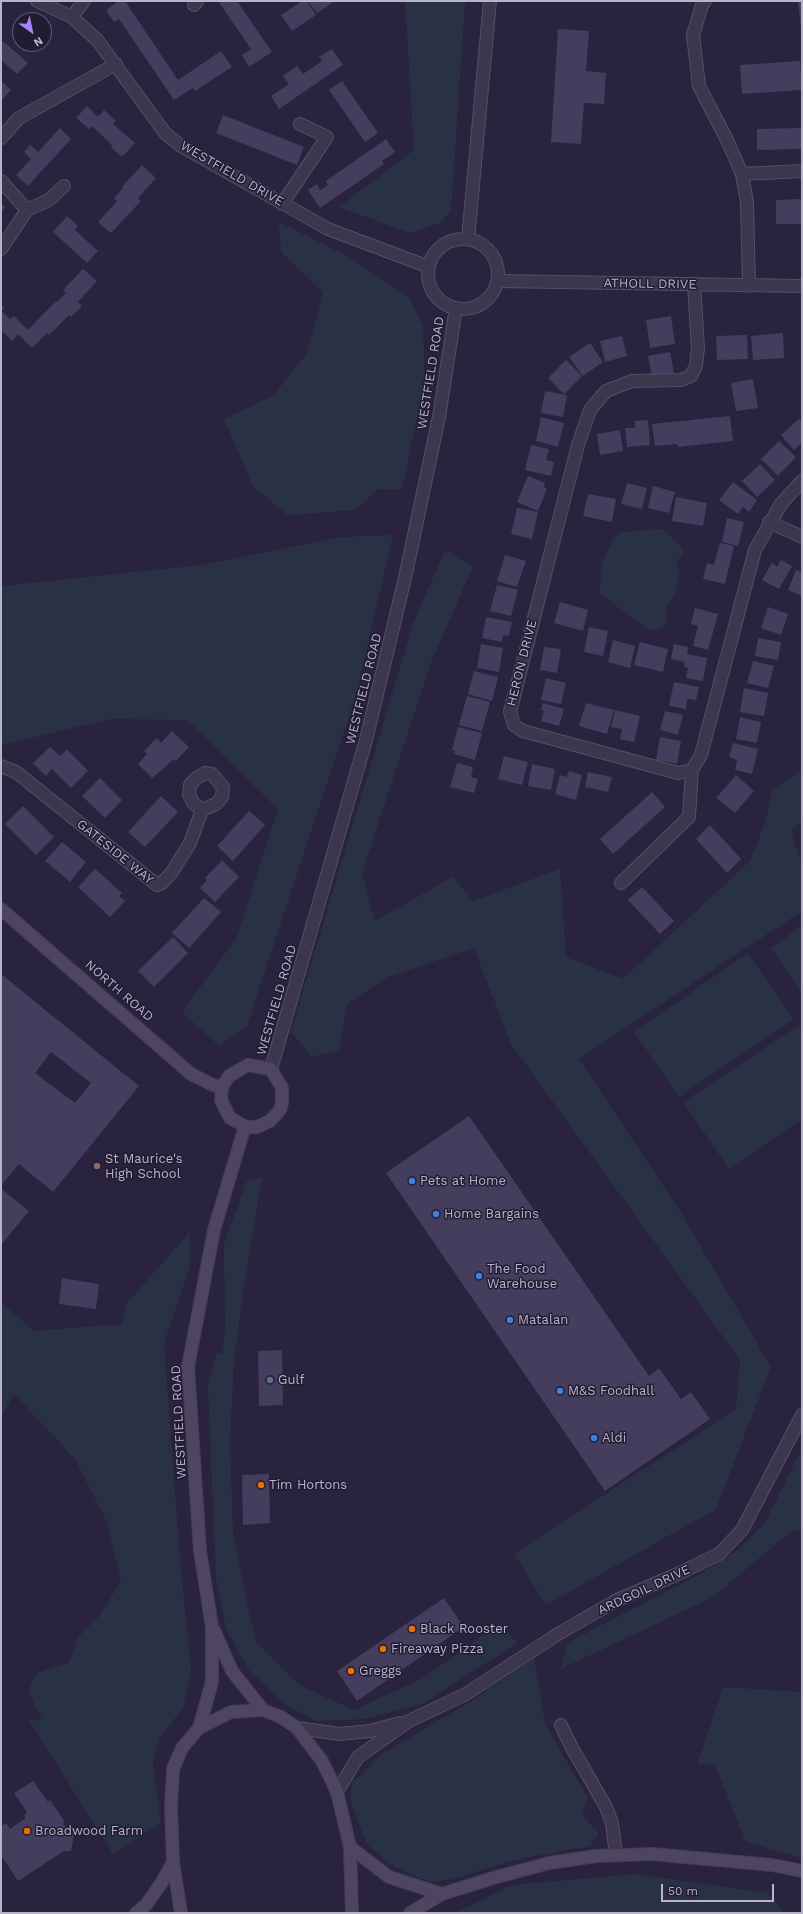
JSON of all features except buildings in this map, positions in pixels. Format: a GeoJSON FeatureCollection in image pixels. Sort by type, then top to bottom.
{"type":"FeatureCollection","features":[{"type":"Feature","properties":{"kind":"main road","name":"NORTH ROAD"},"geometry":{"type":"LineString","coordinates":[[1,909],[191,1074],[213,1086],[222,1087]]}},
{"type":"Feature","properties":{"kind":"main road"},"geometry":{"type":"LineString","coordinates":[[248,1066],[271,1070],[282,1088],[282,1103],[280,1110],[270,1121],[257,1127],[245,1126],[230,1118],[221,1100],[222,1087],[228,1076],[248,1066]]}},
{"type":"Feature","properties":{"kind":"main road","name":"WESTFIELD ROAD"},"geometry":{"type":"LineString","coordinates":[[199,1728],[212,1682],[212,1627],[200,1551],[188,1367],[214,1230],[245,1126]]}},
{"type":"Feature","properties":{"kind":"main road","name":"WESTFIELD ROAD"},"geometry":{"type":"LineString","coordinates":[[212,1627],[232,1671],[263,1710]]}},
{"type":"Feature","properties":{"kind":"main road"},"geometry":{"type":"LineString","coordinates":[[181,1913],[173,1862],[171,1808],[173,1769],[182,1748],[199,1728],[231,1712],[263,1710],[281,1717],[297,1728],[322,1761],[337,1792],[350,1847],[352,1913]]}},
{"type":"Feature","properties":{"kind":"main road"},"geometry":{"type":"LineString","coordinates":[[350,1847],[389,1877],[442,1894]]}},
{"type":"Feature","properties":{"kind":"main road"},"geometry":{"type":"LineString","coordinates":[[410,1913],[442,1894],[549,1863],[616,1855],[652,1854],[772,1865],[802,1871]]}},
{"type":"Feature","properties":{"kind":"main road"},"geometry":{"type":"LineString","coordinates":[[136,1913],[146,1904],[162,1882],[173,1862]]}},
{"type":"Feature","properties":{"kind":"street","name":"WESTFIELD DRIVE"},"geometry":{"type":"LineString","coordinates":[[37,1],[72,17],[98,41],[165,133],[181,146],[328,229],[429,267]]}},
{"type":"Feature","properties":{"kind":"street"},"geometry":{"type":"LineString","coordinates":[[72,17],[84,1]]}},
{"type":"Feature","properties":{"kind":"street"},"geometry":{"type":"LineString","coordinates":[[468,239],[490,1]]}},
{"type":"Feature","properties":{"kind":"street"},"geometry":{"type":"LineString","coordinates":[[705,1],[702,5],[693,35],[699,86],[727,140],[742,174],[747,203],[749,286]]}},
{"type":"Feature","properties":{"kind":"street"},"geometry":{"type":"LineString","coordinates":[[1,138],[19,118],[116,64]]}},
{"type":"Feature","properties":{"kind":"street"},"geometry":{"type":"LineString","coordinates":[[282,204],[327,137],[300,124]]}},
{"type":"Feature","properties":{"kind":"street"},"geometry":{"type":"LineString","coordinates":[[742,174],[802,171]]}},
{"type":"Feature","properties":{"kind":"street"},"geometry":{"type":"LineString","coordinates":[[1,181],[28,210]]}},
{"type":"Feature","properties":{"kind":"street"},"geometry":{"type":"LineString","coordinates":[[1,249],[28,210],[49,200],[64,186]]}},
{"type":"Feature","properties":{"kind":"street"},"geometry":{"type":"LineString","coordinates":[[468,239],[480,242],[488,248],[497,262],[498,281],[495,289],[486,300],[474,308],[456,308],[447,305],[433,292],[428,277],[429,267],[432,257],[441,246],[449,241],[468,239]]}},
{"type":"Feature","properties":{"kind":"street","name":"ATHOLL DRIVE"},"geometry":{"type":"LineString","coordinates":[[498,281],[802,286]]}},
{"type":"Feature","properties":{"kind":"street","name":"HERON DRIVE"},"geometry":{"type":"LineString","coordinates":[[692,770],[678,773],[523,731],[514,725],[510,712],[578,445],[590,410],[606,391],[632,381],[681,380],[692,376],[696,366],[698,348],[694,284]]}},
{"type":"Feature","properties":{"kind":"street","name":"WESTFIELD ROAD"},"geometry":{"type":"LineString","coordinates":[[271,1070],[366,740],[405,578],[439,417],[456,308]]}},
{"type":"Feature","properties":{"kind":"street"},"geometry":{"type":"LineString","coordinates":[[621,883],[689,817],[692,770],[701,755],[755,550],[769,522],[781,504],[802,482]]}},
{"type":"Feature","properties":{"kind":"street"},"geometry":{"type":"LineString","coordinates":[[769,522],[802,537]]}},
{"type":"Feature","properties":{"kind":"street","name":"GATESIDE WAY"},"geometry":{"type":"LineString","coordinates":[[1,766],[16,772],[157,885],[162,883],[172,872],[190,843],[202,810]]}},
{"type":"Feature","properties":{"kind":"street","name":"ARDGOIL DRIVE"},"geometry":{"type":"LineString","coordinates":[[337,1792],[358,1757],[409,1721],[466,1694],[558,1634],[617,1600],[680,1573],[719,1554],[742,1530],[802,1415]]}},
{"type":"Feature","properties":{"kind":"street","name":"ARDGOIL DRIVE"},"geometry":{"type":"LineString","coordinates":[[297,1728],[340,1734],[370,1731],[409,1721]]}},
{"type":"Feature","properties":{"kind":"street"},"geometry":{"type":"LineString","coordinates":[[561,1725],[572,1748],[606,1807],[612,1823],[616,1855]]}},
{"type":"Feature","properties":{"kind":"shaded area"},"geometry":{"type":"Polygon","coordinates":[[[405,1],[465,1],[451,211],[440,223],[410,233],[339,207],[414,150],[405,1]]]}},
{"type":"Feature","properties":{"kind":"shaded area"},"geometry":{"type":"Polygon","coordinates":[[[279,222],[343,254],[408,296],[423,326],[425,386],[416,421],[402,490],[377,489],[356,510],[287,515],[253,486],[224,419],[273,396],[307,353],[323,292],[281,252],[279,222]]]}},
{"type":"Feature","properties":{"kind":"shaded area"},"geometry":{"type":"Polygon","coordinates":[[[663,529],[684,550],[682,556],[678,559],[677,564],[680,572],[675,594],[666,608],[667,618],[664,627],[658,631],[648,629],[600,594],[601,565],[614,537],[622,532],[663,529]]]}},
{"type":"Feature","properties":{"kind":"shaded area"},"geometry":{"type":"Polygon","coordinates":[[[393,535],[356,695],[247,1026],[219,1046],[182,1012],[237,937],[278,809],[187,720],[111,719],[1,745],[1,586],[202,565],[342,537],[393,535]]]}},
{"type":"Feature","properties":{"kind":"shaded area"},"geometry":{"type":"Polygon","coordinates":[[[445,550],[473,567],[432,660],[362,873],[375,921],[453,877],[473,901],[560,869],[566,957],[623,979],[750,861],[766,820],[772,790],[802,770],[802,822],[791,830],[802,866],[802,911],[579,1059],[680,1211],[771,1367],[716,1509],[546,1605],[514,1554],[736,1409],[740,1360],[511,1044],[474,948],[388,977],[347,1004],[339,1050],[311,1057],[291,1031],[413,624],[445,550]]]}},
{"type":"Feature","properties":{"kind":"shaded area"},"geometry":{"type":"Polygon","coordinates":[[[802,926],[802,993],[771,948],[802,926]]]}},
{"type":"Feature","properties":{"kind":"shaded area"},"geometry":{"type":"Polygon","coordinates":[[[748,953],[793,1019],[679,1097],[634,1032],[748,953]]]}},
{"type":"Feature","properties":{"kind":"shaded area"},"geometry":{"type":"Polygon","coordinates":[[[798,1025],[802,1031],[802,1119],[729,1169],[684,1103],[798,1025]]]}},
{"type":"Feature","properties":{"kind":"shaded area"},"geometry":{"type":"Polygon","coordinates":[[[262,1177],[234,1359],[230,1443],[233,1531],[256,1642],[299,1685],[354,1710],[423,1678],[500,1623],[517,1643],[424,1703],[366,1719],[316,1721],[284,1704],[248,1669],[226,1628],[216,1579],[208,1386],[217,1353],[222,1353],[225,1331],[224,1244],[247,1181],[262,1177]]]}},
{"type":"Feature","properties":{"kind":"shaded area"},"geometry":{"type":"Polygon","coordinates":[[[190,1232],[190,1266],[164,1343],[180,1560],[191,1669],[184,1707],[159,1738],[153,1763],[161,1823],[113,1854],[29,1720],[42,1719],[28,1691],[37,1673],[69,1663],[78,1637],[100,1615],[121,1581],[107,1522],[75,1459],[14,1394],[1,1417],[1,1302],[34,1331],[122,1325],[127,1303],[190,1232]]]}},
{"type":"Feature","properties":{"kind":"shaded area"},"geometry":{"type":"Polygon","coordinates":[[[802,1451],[802,1534],[795,1529],[789,1533],[713,1597],[561,1669],[567,1643],[702,1573],[739,1549],[765,1523],[796,1460],[802,1451]]]}},
{"type":"Feature","properties":{"kind":"shaded area"},"geometry":{"type":"Polygon","coordinates":[[[534,1658],[545,1724],[588,1798],[582,1814],[599,1834],[590,1846],[514,1860],[454,1879],[431,1882],[406,1873],[383,1859],[368,1845],[362,1832],[350,1800],[352,1783],[379,1756],[473,1700],[534,1658]]]}},
{"type":"Feature","properties":{"kind":"shaded area"},"geometry":{"type":"Polygon","coordinates":[[[723,1687],[802,1692],[802,1858],[746,1842],[716,1767],[708,1763],[697,1765],[723,1687]]]}},
{"type":"Feature","properties":{"kind":"shaded area"},"geometry":{"type":"Polygon","coordinates":[[[634,1874],[768,1893],[784,1913],[455,1913],[512,1885],[634,1874]]]}},
{"type":"Feature","properties":{"kind":"place","name":"St Maurice's High School"},"geometry":{"type":"Point","coordinates":[97,1166]}},
{"type":"Feature","properties":{"kind":"place","name":"Pets at Home"},"geometry":{"type":"Point","coordinates":[412,1181]}},
{"type":"Feature","properties":{"kind":"place","name":"Home Bargains"},"geometry":{"type":"Point","coordinates":[436,1214]}},
{"type":"Feature","properties":{"kind":"place","name":"The Food Warehouse"},"geometry":{"type":"Point","coordinates":[479,1276]}},
{"type":"Feature","properties":{"kind":"place","name":"Matalan"},"geometry":{"type":"Point","coordinates":[510,1320]}},
{"type":"Feature","properties":{"kind":"place","name":"Gulf"},"geometry":{"type":"Point","coordinates":[270,1380]}},
{"type":"Feature","properties":{"kind":"place","name":"M&S Foodhall"},"geometry":{"type":"Point","coordinates":[560,1391]}},
{"type":"Feature","properties":{"kind":"place","name":"Aldi"},"geometry":{"type":"Point","coordinates":[594,1438]}},
{"type":"Feature","properties":{"kind":"place","name":"Tim Hortons"},"geometry":{"type":"Point","coordinates":[261,1485]}},
{"type":"Feature","properties":{"kind":"place","name":"Black Rooster"},"geometry":{"type":"Point","coordinates":[412,1629]}},
{"type":"Feature","properties":{"kind":"place","name":"Fireaway Pizza"},"geometry":{"type":"Point","coordinates":[383,1649]}},
{"type":"Feature","properties":{"kind":"place","name":"Greggs"},"geometry":{"type":"Point","coordinates":[351,1671]}},
{"type":"Feature","properties":{"kind":"place","name":"Broadwood Farm"},"geometry":{"type":"Point","coordinates":[27,1831]}}]}
